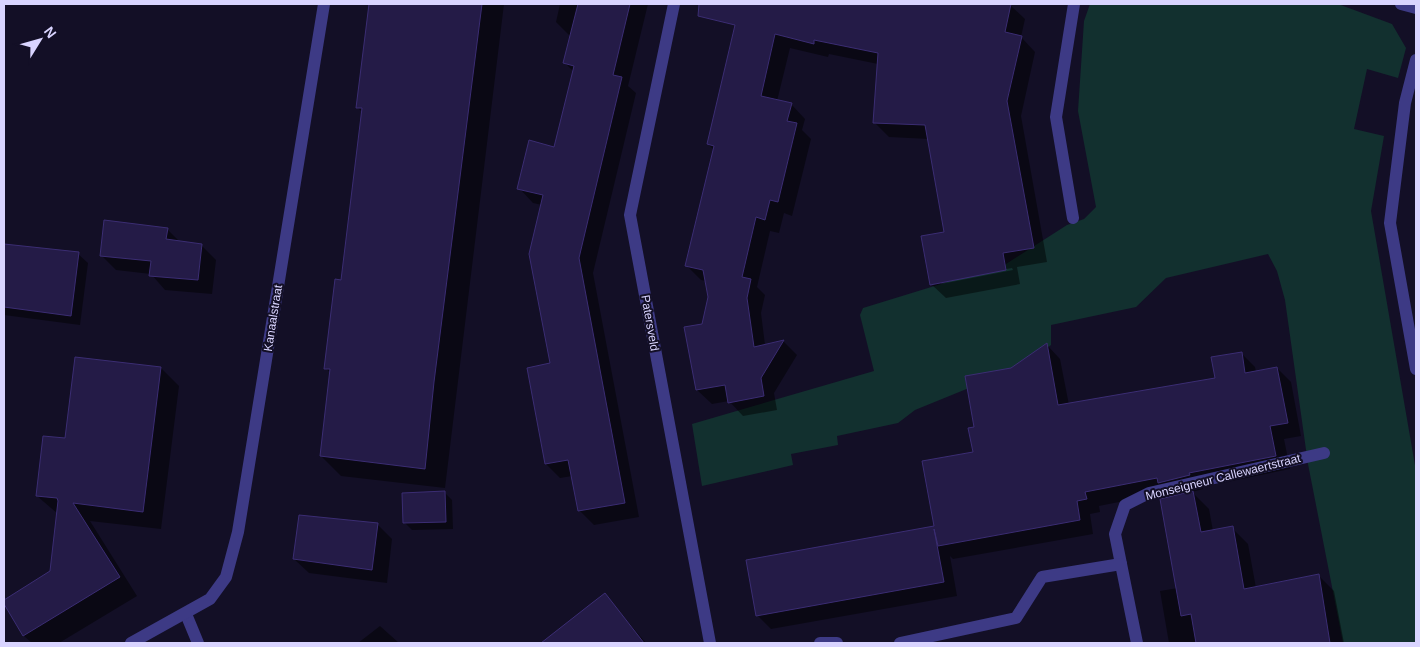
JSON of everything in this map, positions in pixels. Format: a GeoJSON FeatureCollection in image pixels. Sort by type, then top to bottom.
{"type":"FeatureCollection","features":[{"type":"Feature","properties":{"kind":"street","name":"Kanaalstraat"},"geometry":{"type":"LineString","coordinates":[[131,643],[210,599],[226,577],[238,532],[324,4]]}},
{"type":"Feature","properties":{"kind":"street","name":"Patersveld"},"geometry":{"type":"LineString","coordinates":[[674,4],[630,215],[710,643]]}},
{"type":"Feature","properties":{"kind":"street"},"geometry":{"type":"LineString","coordinates":[[1072,218],[1056,117],[1074,4]]}},
{"type":"Feature","properties":{"kind":"street"},"geometry":{"type":"LineString","coordinates":[[1401,4],[1416,8]]}},
{"type":"Feature","properties":{"kind":"street"},"geometry":{"type":"LineString","coordinates":[[1416,60],[1405,103],[1390,223],[1416,369]]}},
{"type":"Feature","properties":{"kind":"street","name":"Monseigneur Callewaertstraat"},"geometry":{"type":"LineString","coordinates":[[1137,643],[1114,534],[1126,505],[1149,493],[1324,453]]}},
{"type":"Feature","properties":{"kind":"street"},"geometry":{"type":"LineString","coordinates":[[900,643],[1016,618],[1042,577],[1121,564]]}},
{"type":"Feature","properties":{"kind":"street"},"geometry":{"type":"LineString","coordinates":[[186,614],[198,643]]}},
{"type":"Feature","properties":{"kind":"street"},"geometry":{"type":"LineString","coordinates":[[820,643],[837,643]]}},
{"type":"Feature","properties":{"kind":"green space"},"geometry":{"type":"Polygon","coordinates":[[[1090,4],[1338,4],[1392,24],[1406,48],[1398,78],[1367,69],[1354,129],[1384,136],[1371,211],[1416,471],[1416,643],[1343,643],[1308,464],[1285,300],[1277,271],[1268,254],[1166,278],[1136,307],[1051,325],[1051,345],[1023,366],[915,410],[898,423],[837,436],[838,445],[791,454],[793,465],[702,486],[692,424],[874,371],[860,315],[863,308],[1006,264],[1067,225],[1084,219],[1096,207],[1078,111],[1084,21],[1090,4]]]}},
{"type":"Feature","properties":{"kind":"building"},"geometry":{"type":"Polygon","coordinates":[[[369,4],[482,4],[434,382],[425,469],[320,456],[330,369],[324,369],[335,279],[341,280],[362,108],[356,108],[369,4]]]}},
{"type":"Feature","properties":{"kind":"building"},"geometry":{"type":"Polygon","coordinates":[[[578,4],[630,4],[613,75],[622,77],[579,258],[625,503],[578,511],[568,460],[545,464],[527,368],[550,363],[529,254],[543,195],[517,189],[529,140],[554,147],[574,66],[563,63],[578,4]]]}},
{"type":"Feature","properties":{"kind":"building"},"geometry":{"type":"Polygon","coordinates":[[[699,4],[1011,4],[1005,32],[1022,36],[1007,101],[1034,248],[1003,253],[1006,270],[930,285],[921,236],[944,232],[925,125],[873,123],[878,53],[814,40],[814,44],[775,34],[761,96],[792,103],[787,121],[797,123],[778,202],[770,200],[765,220],[756,217],[742,277],[751,279],[747,298],[754,347],[784,340],[761,378],[764,396],[728,403],[725,385],[696,390],[684,327],[702,324],[708,297],[703,270],[685,266],[714,146],[707,144],[735,25],[698,16],[699,4]]]}},
{"type":"Feature","properties":{"kind":"building"},"geometry":{"type":"Polygon","coordinates":[[[104,220],[168,228],[166,239],[202,244],[198,280],[149,276],[151,261],[100,256],[104,220]]]}},
{"type":"Feature","properties":{"kind":"building"},"geometry":{"type":"Polygon","coordinates":[[[4,244],[79,252],[71,316],[4,307],[4,244]]]}},
{"type":"Feature","properties":{"kind":"building"},"geometry":{"type":"Polygon","coordinates":[[[1047,343],[1058,405],[1215,378],[1211,357],[1242,352],[1245,373],[1277,367],[1288,423],[1270,426],[1276,456],[1189,473],[1190,475],[1158,483],[1157,478],[1085,492],[1087,499],[1077,501],[1080,520],[938,546],[934,529],[944,582],[756,616],[746,560],[934,526],[922,461],[973,452],[968,428],[974,427],[965,376],[1011,368],[1047,343]]]}},
{"type":"Feature","properties":{"kind":"building"},"geometry":{"type":"Polygon","coordinates":[[[75,357],[161,367],[143,512],[73,503],[120,577],[23,636],[4,604],[4,600],[50,571],[58,501],[57,498],[36,496],[43,436],[65,438],[75,357]]]}},
{"type":"Feature","properties":{"kind":"building"},"geometry":{"type":"Polygon","coordinates":[[[445,491],[446,522],[403,523],[402,493],[445,491]]]}},
{"type":"Feature","properties":{"kind":"building"},"geometry":{"type":"Polygon","coordinates":[[[1193,491],[1201,532],[1233,526],[1244,589],[1319,574],[1330,643],[1196,643],[1191,614],[1181,616],[1160,499],[1193,491]]]}},
{"type":"Feature","properties":{"kind":"building"},"geometry":{"type":"Polygon","coordinates":[[[299,515],[378,523],[372,570],[293,559],[299,515]]]}},
{"type":"Feature","properties":{"kind":"building"},"geometry":{"type":"Polygon","coordinates":[[[605,593],[644,643],[541,643],[592,603],[605,593]]]}}]}
